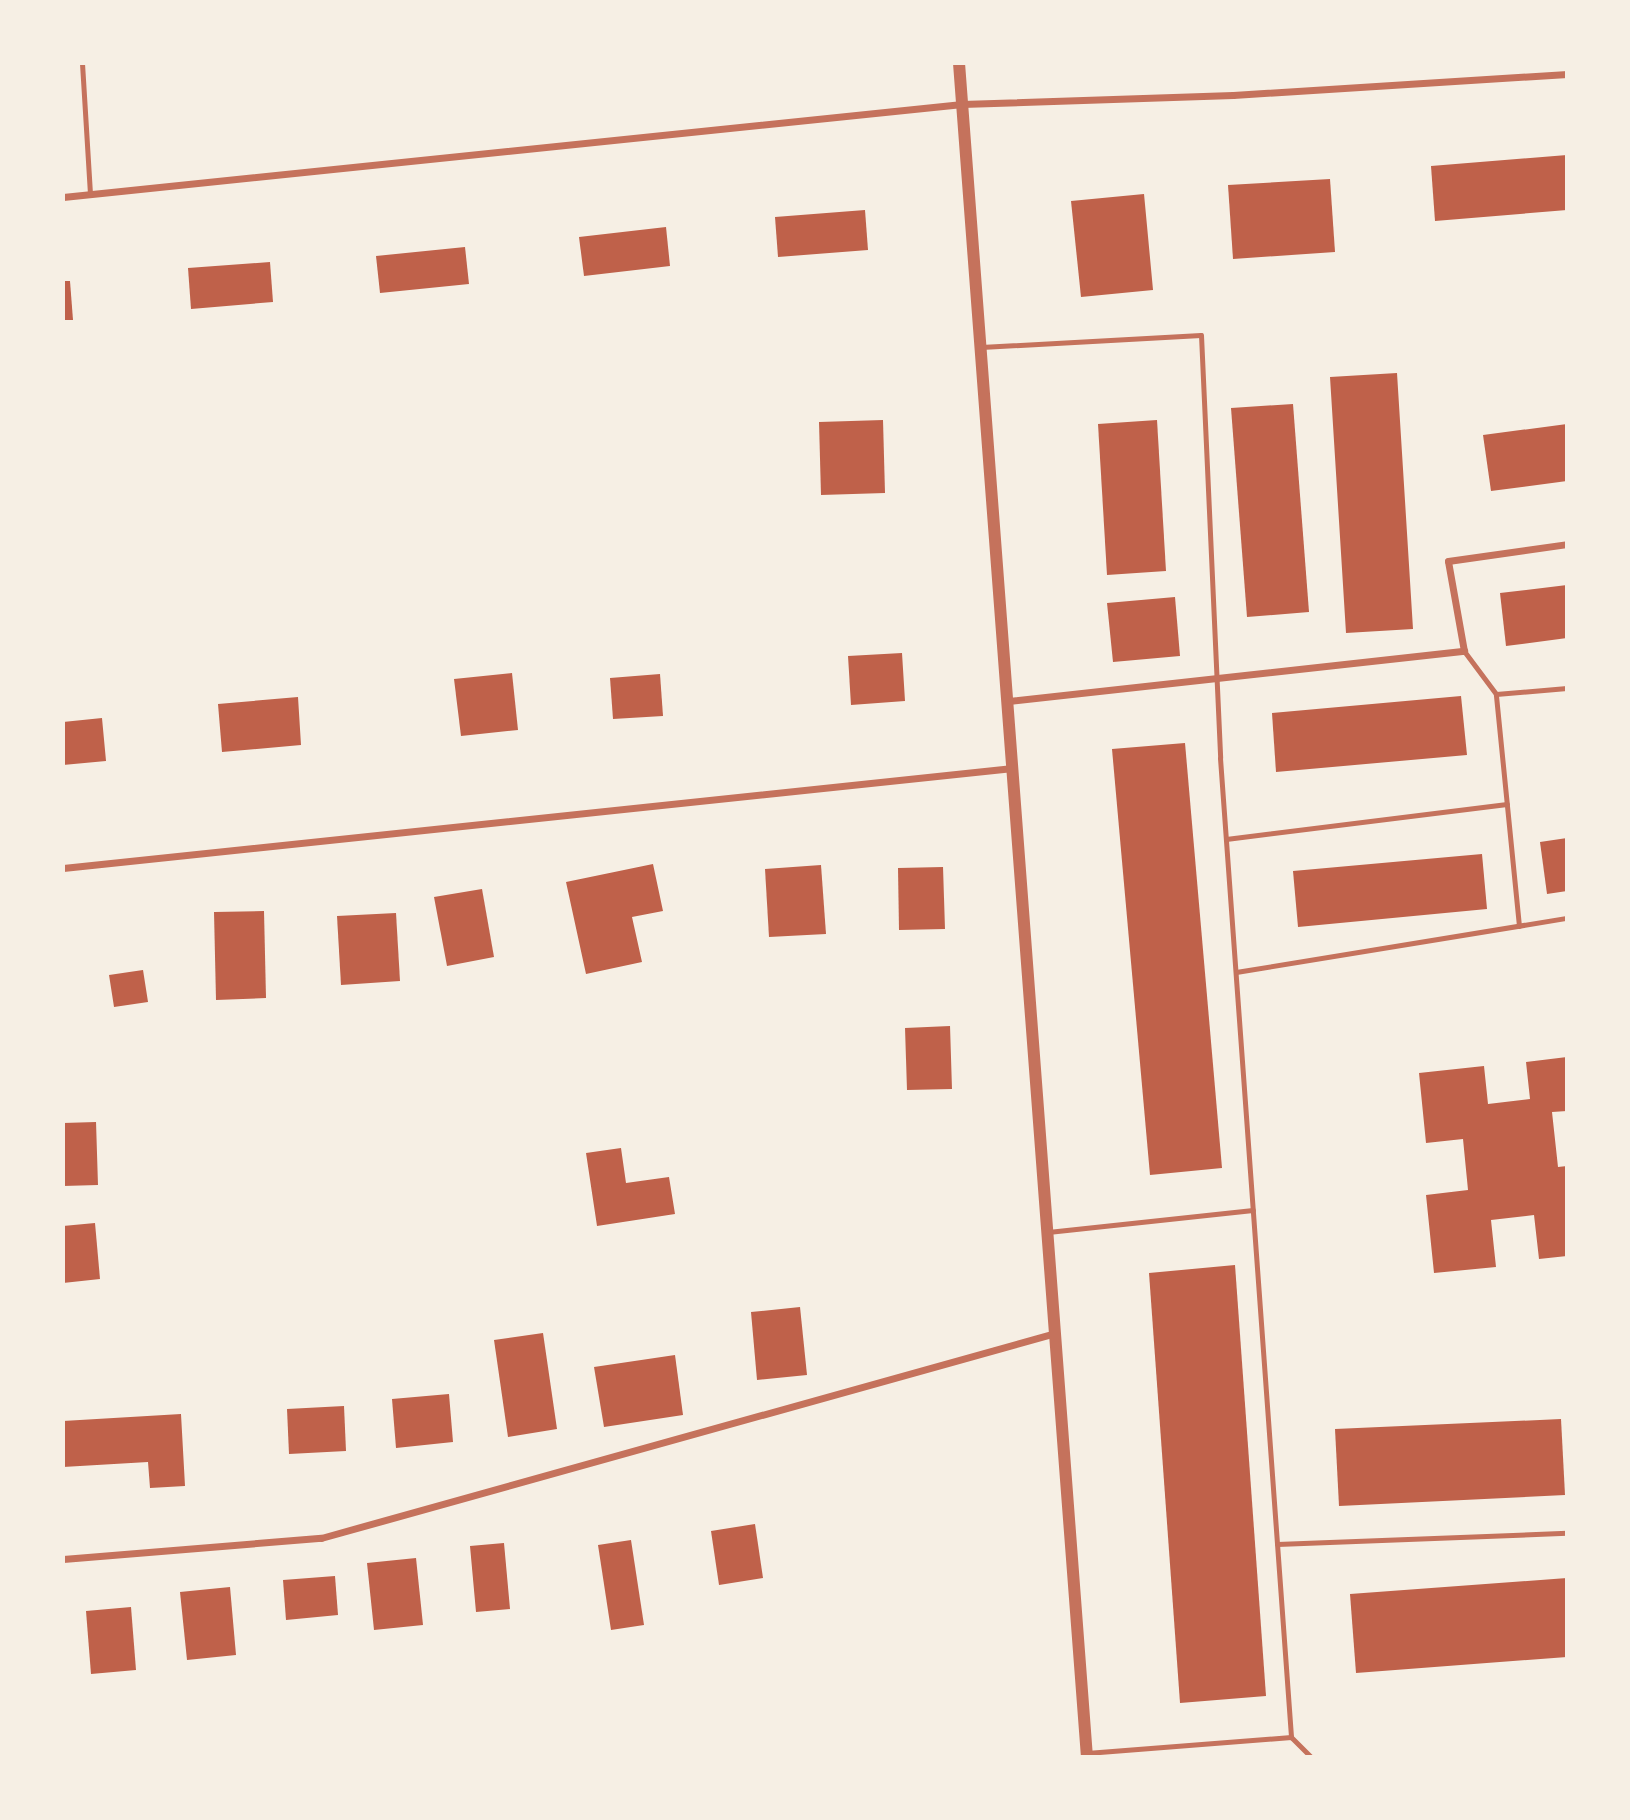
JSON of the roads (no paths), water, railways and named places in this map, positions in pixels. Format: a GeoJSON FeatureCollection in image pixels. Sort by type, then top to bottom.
{"type":"FeatureCollection","features":[{"type":"Feature","properties":{"kind":"street"},"geometry":{"type":"LineString","coordinates":[[959,63],[1087,1755]]}},
{"type":"Feature","properties":{"kind":"street"},"geometry":{"type":"LineString","coordinates":[[63,197],[962,104],[1233,95],[1567,74]]}},
{"type":"Feature","properties":{"kind":"street"},"geometry":{"type":"LineString","coordinates":[[1009,701],[1217,681],[1464,651],[1448,561],[1567,544]]}},
{"type":"Feature","properties":{"kind":"street"},"geometry":{"type":"LineString","coordinates":[[63,868],[1014,768]]}},
{"type":"Feature","properties":{"kind":"street"},"geometry":{"type":"LineString","coordinates":[[63,1559],[321,1538],[1055,1333]]}},
{"type":"Feature","properties":{"kind":"lane"},"geometry":{"type":"LineString","coordinates":[[82,63],[90,194]]}},
{"type":"Feature","properties":{"kind":"lane"},"geometry":{"type":"LineString","coordinates":[[981,347],[1201,335],[1226,839],[1291,1737],[1311,1757]]}},
{"type":"Feature","properties":{"kind":"lane"},"geometry":{"type":"LineString","coordinates":[[1464,651],[1496,694],[1519,926]]}},
{"type":"Feature","properties":{"kind":"lane"},"geometry":{"type":"LineString","coordinates":[[1496,694],[1567,688]]}},
{"type":"Feature","properties":{"kind":"lane"},"geometry":{"type":"LineString","coordinates":[[1226,839],[1507,804]]}},
{"type":"Feature","properties":{"kind":"lane"},"geometry":{"type":"LineString","coordinates":[[1236,972],[1567,918]]}},
{"type":"Feature","properties":{"kind":"lane"},"geometry":{"type":"LineString","coordinates":[[1048,1232],[1253,1210]]}},
{"type":"Feature","properties":{"kind":"lane"},"geometry":{"type":"LineString","coordinates":[[1278,1544],[1567,1533]]}},
{"type":"Feature","properties":{"kind":"lane"},"geometry":{"type":"LineString","coordinates":[[1087,1755],[1291,1737]]}}]}
